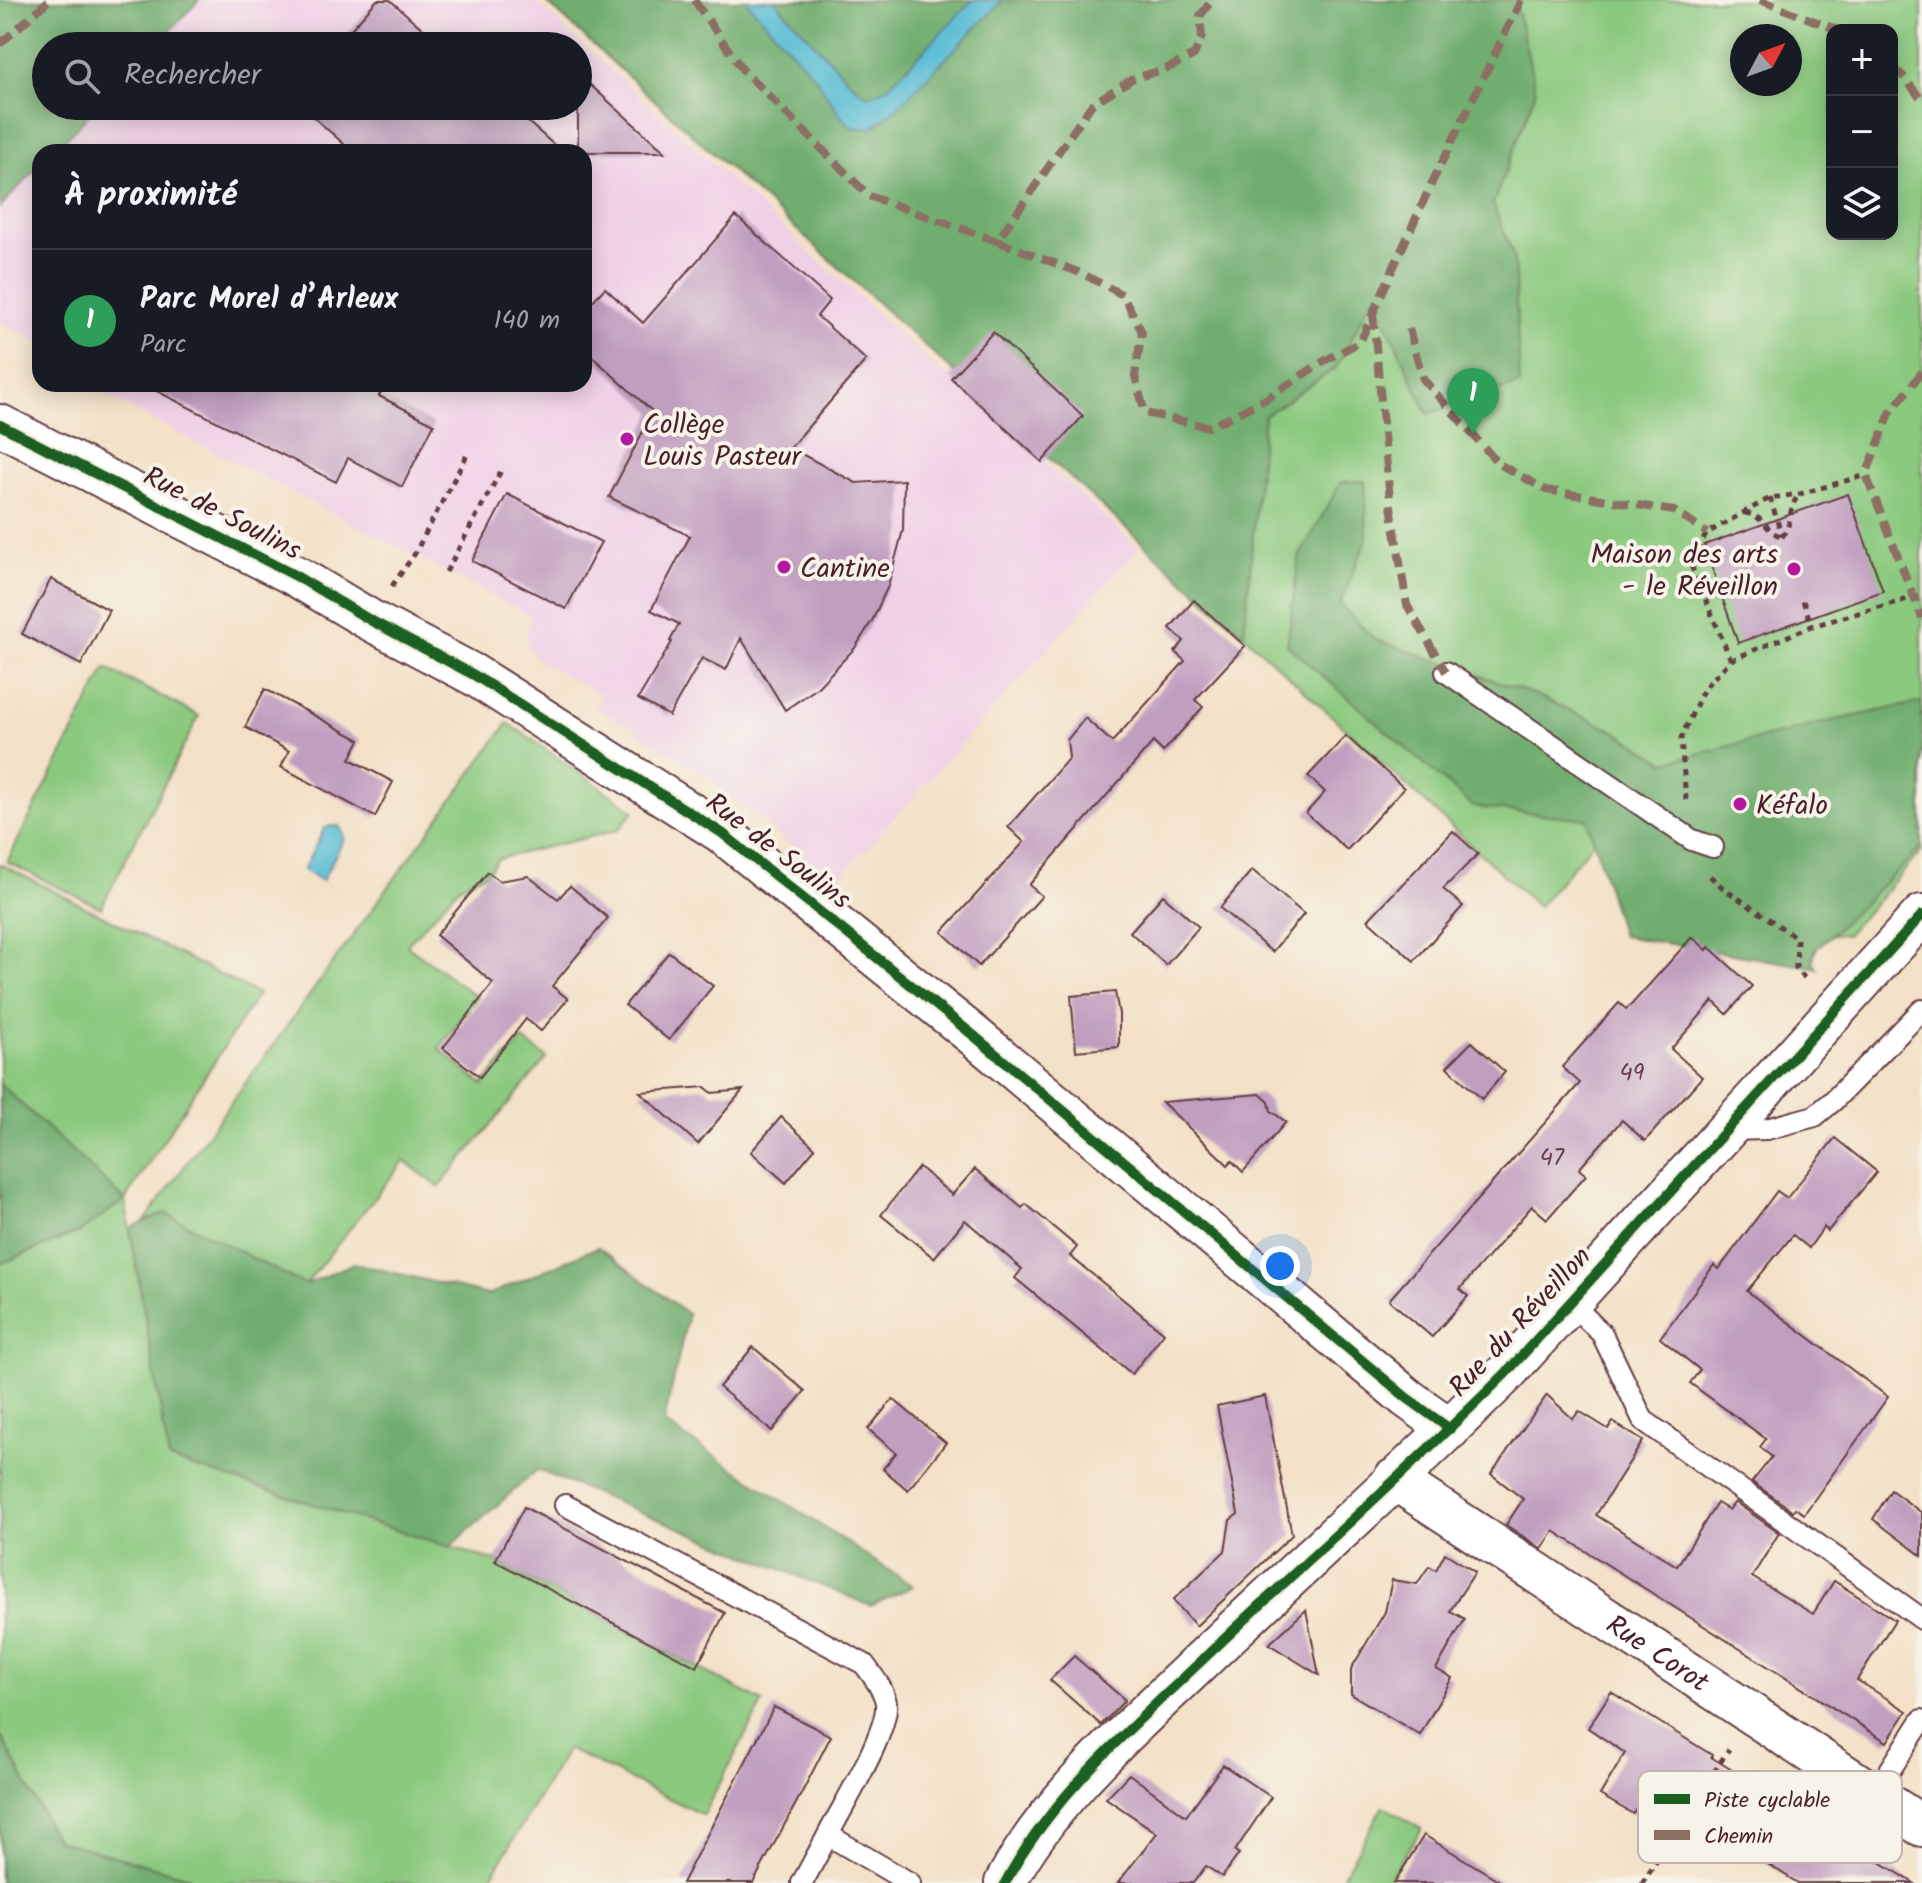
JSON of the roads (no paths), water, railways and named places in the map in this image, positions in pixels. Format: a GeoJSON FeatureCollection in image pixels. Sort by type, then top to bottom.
{"type":"FeatureCollection","features":[{"type":"Feature","properties":{"kind":"street","name":"Rue de Soulins"},"geometry":{"type":"LineString","coordinates":[[0,425],[296,576],[370,620],[474,675],[722,833],[973,1035],[1407,1398],[1450,1429]]}},
{"type":"Feature","properties":{"kind":"street","name":"Rue du Réveillon"},"geometry":{"type":"LineString","coordinates":[[1005,1883],[1024,1848],[1093,1764],[1450,1429],[1729,1130],[1922,915]]}},
{"type":"Feature","properties":{"kind":"street","name":"Rue Corot"},"geometry":{"type":"LineString","coordinates":[[1394,1479],[1837,1771]]}},
{"type":"Feature","properties":{"kind":"street","name":"Rue Corot"},"geometry":{"type":"LineString","coordinates":[[1902,1813],[1922,1826]]}},
{"type":"Feature","properties":{"kind":"lane"},"geometry":{"type":"LineString","coordinates":[[1446,672],[1692,840],[1713,847]]}},
{"type":"Feature","properties":{"kind":"lane"},"geometry":{"type":"LineString","coordinates":[[1729,1130],[1767,1129],[1815,1116],[1922,1010]]}},
{"type":"Feature","properties":{"kind":"lane"},"geometry":{"type":"LineString","coordinates":[[1570,1302],[1602,1334],[1643,1420],[1922,1619]]}},
{"type":"Feature","properties":{"kind":"lane"},"geometry":{"type":"LineString","coordinates":[[565,1505],[864,1664],[879,1685],[886,1701],[884,1724],[802,1883]]}},
{"type":"Feature","properties":{"kind":"lane"},"geometry":{"type":"LineString","coordinates":[[1889,1771],[1922,1720]]}},
{"type":"Feature","properties":{"kind":"lane"},"geometry":{"type":"LineString","coordinates":[[828,1835],[910,1883]]}},
{"type":"Feature","properties":{"kind":"water"},"geometry":{"type":"Polygon","coordinates":[[[745,0],[774,0],[854,86],[869,96],[888,87],[973,0],[1003,0],[893,112],[872,128],[853,128],[840,115],[816,78],[745,0]]]}},
{"type":"Feature","properties":{"kind":"water"},"geometry":{"type":"Polygon","coordinates":[[[339,826],[344,839],[322,881],[303,870],[324,829],[339,826]]]}},
{"type":"Feature","properties":{"kind":"place","name":"Parc Morel d’Arleux"},"geometry":{"type":"Point","coordinates":[1473,434]}},
{"type":"Feature","properties":{"kind":"place","name":"Collège Louis Pasteur"},"geometry":{"type":"Point","coordinates":[627,439]}},
{"type":"Feature","properties":{"kind":"place","name":"Cantine"},"geometry":{"type":"Point","coordinates":[784,567]}},
{"type":"Feature","properties":{"kind":"place","name":"Maison des arts - le Réveillon"},"geometry":{"type":"Point","coordinates":[1794,569]}},
{"type":"Feature","properties":{"kind":"place","name":"Kéfalo"},"geometry":{"type":"Point","coordinates":[1740,804]}}]}
